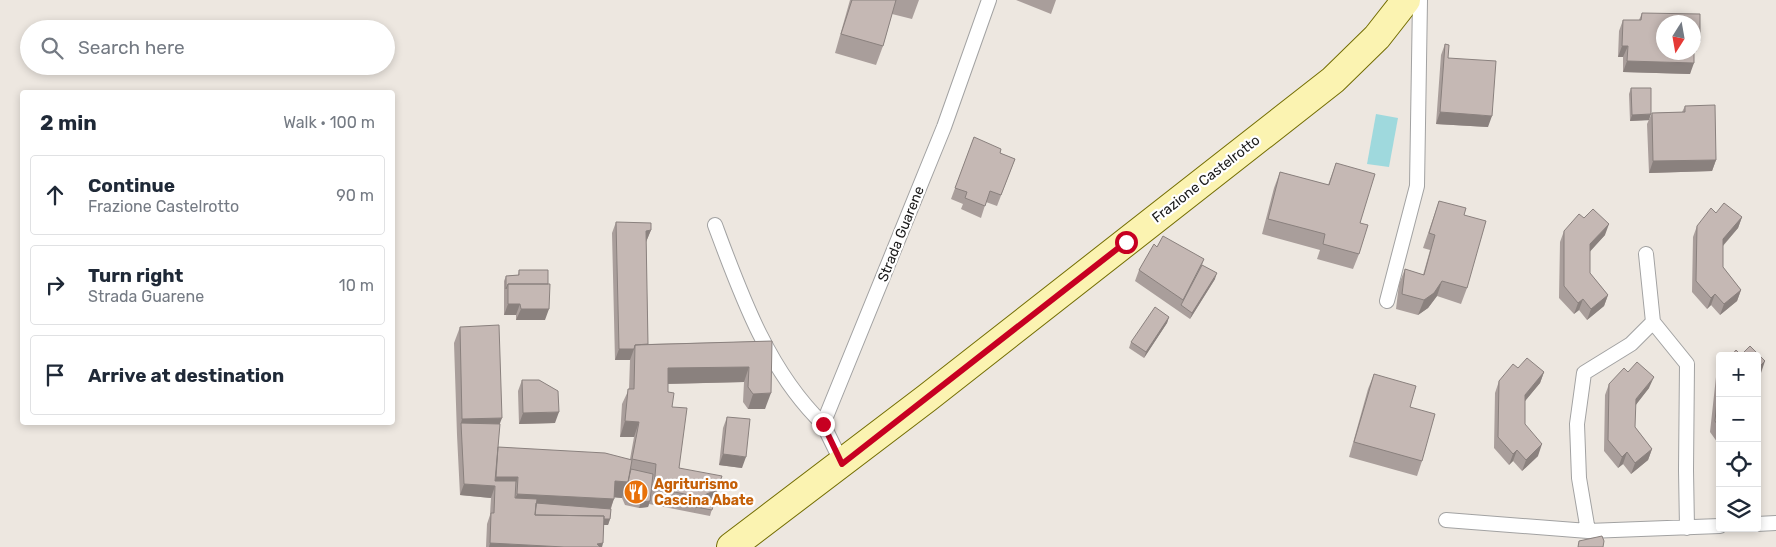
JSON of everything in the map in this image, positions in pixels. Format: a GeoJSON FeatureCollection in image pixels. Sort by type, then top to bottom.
{"type":"FeatureCollection","features":[{"type":"Feature","properties":{"kind":"main road","name":"Frazione Castelrotto"},"geometry":{"type":"LineString","coordinates":[[731,547],[842,464],[1333,80],[1377,37],[1406,0]]}},
{"type":"Feature","properties":{"kind":"lane","name":"Strada Guarene"},"geometry":{"type":"LineString","coordinates":[[823,424],[944,127],[989,0]]}},
{"type":"Feature","properties":{"kind":"lane"},"geometry":{"type":"LineString","coordinates":[[1387,301],[1417,186],[1420,0]]}},
{"type":"Feature","properties":{"kind":"lane"},"geometry":{"type":"LineString","coordinates":[[715,225],[742,300],[779,368],[808,409],[823,424],[842,464]]}},
{"type":"Feature","properties":{"kind":"lane"},"geometry":{"type":"LineString","coordinates":[[1646,254],[1653,322],[1687,364],[1686,470],[1688,528]]}},
{"type":"Feature","properties":{"kind":"lane"},"geometry":{"type":"LineString","coordinates":[[1588,531],[1579,478],[1577,424],[1584,373],[1631,344],[1653,322]]}},
{"type":"Feature","properties":{"kind":"lane"},"geometry":{"type":"LineString","coordinates":[[1446,520],[1588,531],[1716,526]]}},
{"type":"Feature","properties":{"kind":"lane"},"geometry":{"type":"LineString","coordinates":[[1761,524],[1776,523]]}},
{"type":"Feature","properties":{"kind":"water"},"geometry":{"type":"Polygon","coordinates":[[[1376,114],[1398,118],[1389,167],[1367,164],[1376,114]]]}},
{"type":"Feature","properties":{"kind":"building"},"geometry":{"type":"Polygon","coordinates":[[[852,0],[896,0],[883,46],[841,34],[852,0]]]}},
{"type":"Feature","properties":{"kind":"building"},"geometry":{"type":"Polygon","coordinates":[[[1642,13],[1700,14],[1656,15],[1656,60],[1694,60],[1694,63],[1627,61],[1628,46],[1622,46],[1623,20],[1641,20],[1642,13]]]}},
{"type":"Feature","properties":{"kind":"building"},"geometry":{"type":"Polygon","coordinates":[[[1445,44],[1449,45],[1448,58],[1496,61],[1492,116],[1440,112],[1445,44]]]}},
{"type":"Feature","properties":{"kind":"building"},"geometry":{"type":"Polygon","coordinates":[[[1631,88],[1651,88],[1651,114],[1632,115],[1631,88]]]}},
{"type":"Feature","properties":{"kind":"building"},"geometry":{"type":"Polygon","coordinates":[[[1715,105],[1716,160],[1653,161],[1652,113],[1685,112],[1685,106],[1715,105]]]}},
{"type":"Feature","properties":{"kind":"building"},"geometry":{"type":"Polygon","coordinates":[[[974,137],[1001,149],[1000,153],[1015,159],[1001,195],[990,191],[985,206],[965,198],[967,192],[955,188],[974,137]]]}},
{"type":"Feature","properties":{"kind":"building"},"geometry":{"type":"Polygon","coordinates":[[[1336,163],[1375,174],[1360,223],[1368,225],[1359,254],[1323,244],[1325,234],[1268,219],[1280,172],[1329,185],[1336,163]]]}},
{"type":"Feature","properties":{"kind":"building"},"geometry":{"type":"Polygon","coordinates":[[[1439,201],[1466,208],[1464,215],[1486,221],[1467,288],[1442,281],[1434,293],[1424,300],[1402,294],[1405,269],[1424,275],[1435,235],[1429,233],[1439,201]]]}},
{"type":"Feature","properties":{"kind":"building"},"geometry":{"type":"Polygon","coordinates":[[[1724,203],[1742,217],[1723,239],[1723,267],[1741,290],[1724,304],[1715,294],[1711,298],[1696,281],[1697,226],[1711,208],[1716,213],[1724,203]]]}},
{"type":"Feature","properties":{"kind":"building"},"geometry":{"type":"Polygon","coordinates":[[[1593,209],[1609,224],[1590,244],[1590,273],[1608,295],[1591,309],[1583,299],[1578,303],[1564,286],[1564,231],[1579,214],[1584,218],[1593,209]]]}},
{"type":"Feature","properties":{"kind":"building"},"geometry":{"type":"Polygon","coordinates":[[[616,222],[651,223],[651,230],[646,231],[648,344],[635,345],[634,349],[619,349],[616,222]]]}},
{"type":"Feature","properties":{"kind":"building"},"geometry":{"type":"Polygon","coordinates":[[[1163,236],[1204,259],[1183,300],[1139,270],[1154,244],[1157,247],[1163,236]]]}},
{"type":"Feature","properties":{"kind":"building"},"geometry":{"type":"Polygon","coordinates":[[[1202,265],[1217,273],[1192,313],[1181,305],[1202,265]]]}},
{"type":"Feature","properties":{"kind":"building"},"geometry":{"type":"Polygon","coordinates":[[[519,270],[548,270],[548,284],[508,284],[506,289],[506,276],[519,275],[519,270]]]}},
{"type":"Feature","properties":{"kind":"building"},"geometry":{"type":"Polygon","coordinates":[[[508,284],[550,284],[549,309],[521,309],[520,304],[508,304],[508,284]]]}},
{"type":"Feature","properties":{"kind":"building"},"geometry":{"type":"Polygon","coordinates":[[[1155,307],[1169,317],[1146,352],[1131,342],[1155,307]]]}},
{"type":"Feature","properties":{"kind":"building"},"geometry":{"type":"Polygon","coordinates":[[[499,325],[502,418],[462,419],[460,327],[499,325]]]}},
{"type":"Feature","properties":{"kind":"building"},"geometry":{"type":"Polygon","coordinates":[[[772,341],[771,393],[753,394],[748,387],[749,367],[668,368],[668,392],[674,393],[672,407],[687,408],[679,468],[722,476],[718,489],[700,497],[654,488],[656,464],[632,459],[639,422],[625,421],[628,389],[634,389],[635,345],[772,341]]]}},
{"type":"Feature","properties":{"kind":"building"},"geometry":{"type":"Polygon","coordinates":[[[1750,346],[1756,352],[1744,352],[1750,346]]]}},
{"type":"Feature","properties":{"kind":"building"},"geometry":{"type":"Polygon","coordinates":[[[1761,357],[1765,361],[1761,365],[1761,357]]]}},
{"type":"Feature","properties":{"kind":"building"},"geometry":{"type":"Polygon","coordinates":[[[1527,358],[1544,372],[1525,395],[1525,424],[1542,444],[1526,460],[1517,450],[1513,454],[1498,437],[1499,381],[1513,364],[1518,368],[1527,358]]]}},
{"type":"Feature","properties":{"kind":"building"},"geometry":{"type":"Polygon","coordinates":[[[1637,362],[1654,377],[1636,399],[1635,427],[1652,449],[1635,463],[1627,452],[1622,457],[1608,440],[1609,384],[1624,368],[1628,372],[1637,362]]]}},
{"type":"Feature","properties":{"kind":"building"},"geometry":{"type":"Polygon","coordinates":[[[1374,374],[1416,386],[1410,407],[1435,414],[1422,461],[1354,442],[1374,374]]]}},
{"type":"Feature","properties":{"kind":"building"},"geometry":{"type":"Polygon","coordinates":[[[522,380],[539,380],[558,391],[559,412],[523,413],[522,380]]]}},
{"type":"Feature","properties":{"kind":"building"},"geometry":{"type":"Polygon","coordinates":[[[727,417],[750,419],[746,457],[723,454],[727,417]]]}},
{"type":"Feature","properties":{"kind":"building"},"geometry":{"type":"Polygon","coordinates":[[[461,423],[500,424],[495,481],[516,481],[515,498],[537,499],[535,515],[604,516],[603,543],[597,544],[600,547],[490,543],[491,513],[494,513],[495,486],[464,484],[461,423]]]}},
{"type":"Feature","properties":{"kind":"building"},"geometry":{"type":"Polygon","coordinates":[[[498,447],[605,453],[632,460],[628,482],[615,481],[614,499],[517,494],[518,477],[496,477],[498,447]]]}},
{"type":"Feature","properties":{"kind":"building"},"geometry":{"type":"Polygon","coordinates":[[[631,469],[653,474],[650,501],[641,502],[628,499],[625,492],[631,469]]]}},
{"type":"Feature","properties":{"kind":"building"},"geometry":{"type":"Polygon","coordinates":[[[715,499],[712,510],[696,507],[715,499]]]}},
{"type":"Feature","properties":{"kind":"building"},"geometry":{"type":"Polygon","coordinates":[[[536,503],[611,509],[610,519],[604,519],[604,516],[535,515],[536,503]]]}},
{"type":"Feature","properties":{"kind":"building"},"geometry":{"type":"Polygon","coordinates":[[[1602,536],[1604,541],[1603,547],[1578,547],[1579,541],[1602,536]]]}},
{"type":"Feature","properties":{"kind":"place","name":"Agriturismo Cascina Abate"},"geometry":{"type":"Point","coordinates":[636,492]}},
{"type":"Feature","properties":{"kind":"route"},"geometry":{"type":"LineString","coordinates":[[823,424],[842,464],[1126,242]]}}]}
